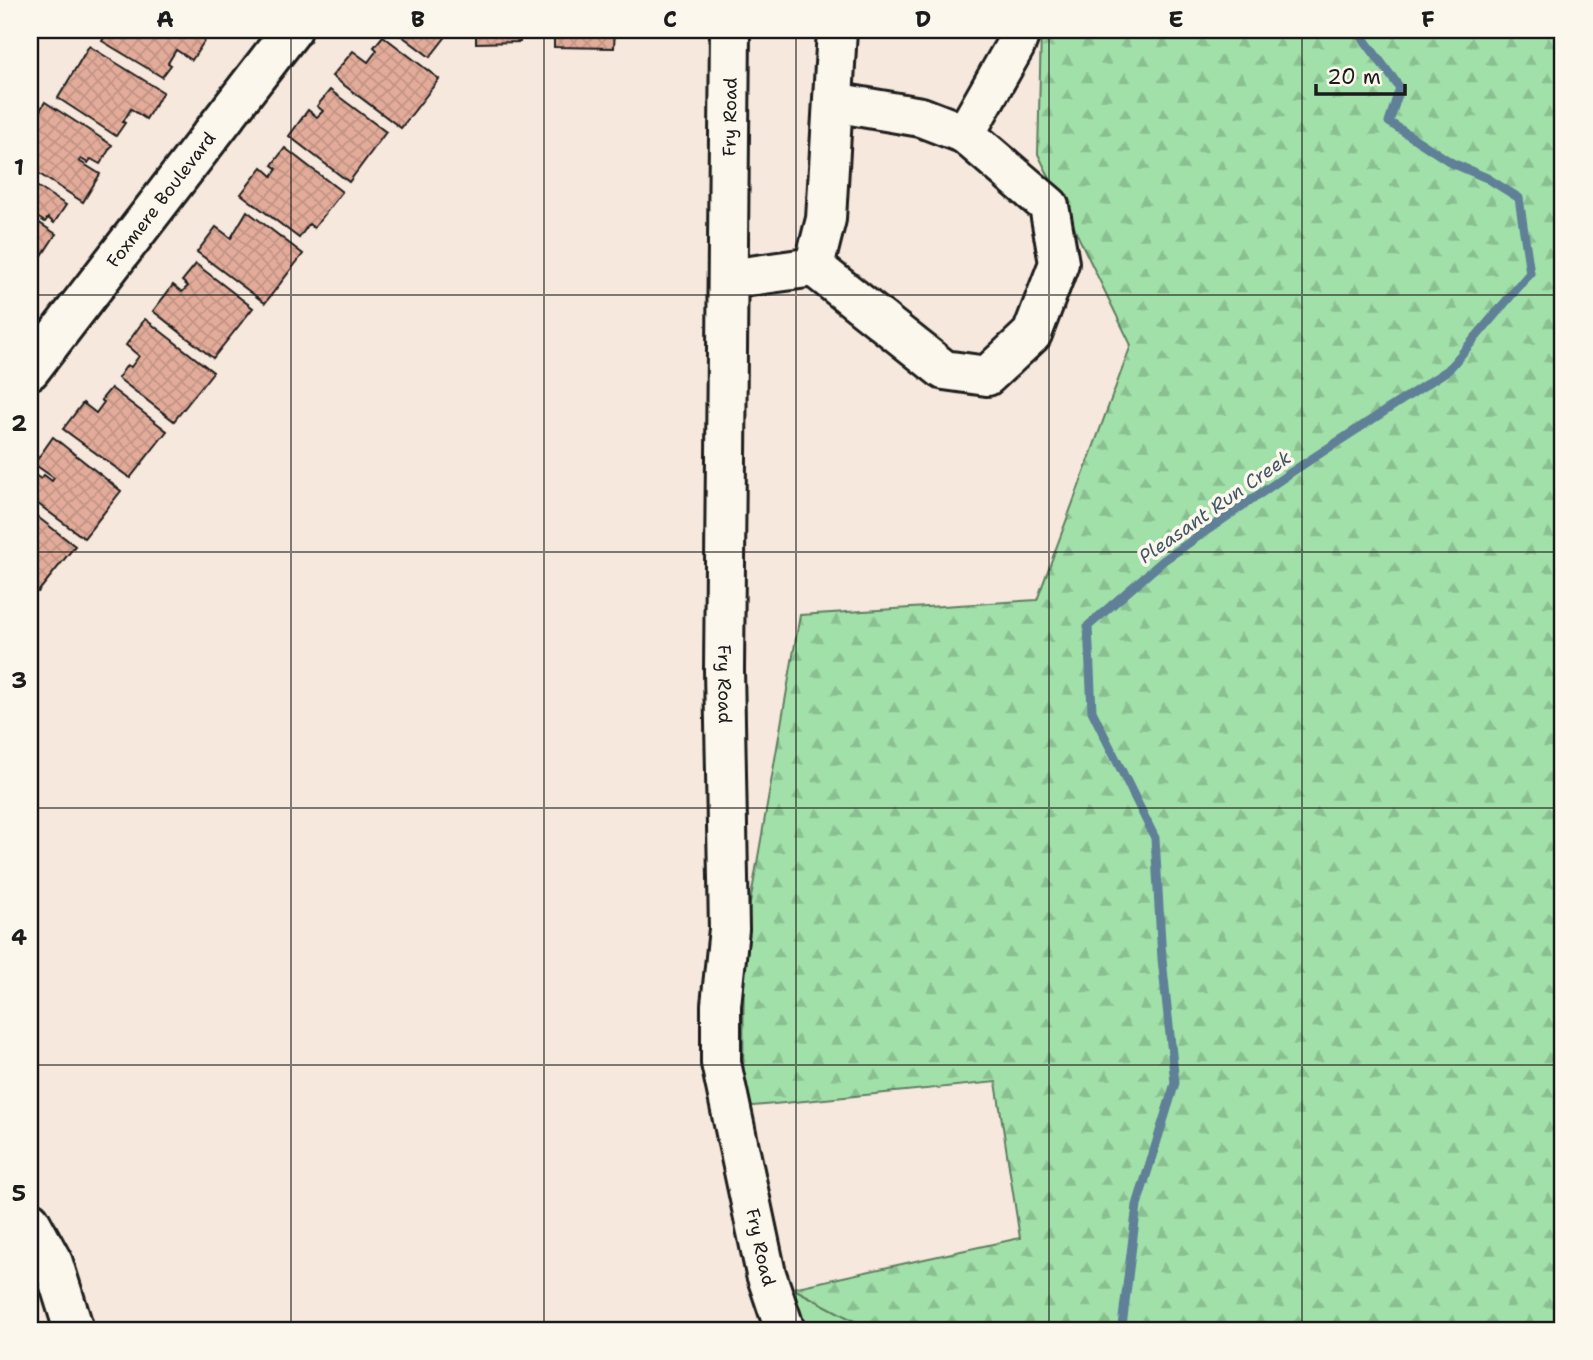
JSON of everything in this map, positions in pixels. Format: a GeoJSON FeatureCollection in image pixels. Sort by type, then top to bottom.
{"type":"FeatureCollection","features":[{"type":"Feature","properties":{"kind":"street","name":"Foxmere Boulevard"},"geometry":{"type":"LineString","coordinates":[[30,370],[292,30]]}},
{"type":"Feature","properties":{"kind":"street","name":"Fry Road"},"geometry":{"type":"LineString","coordinates":[[730,30],[724,670],[729,929],[721,1006],[721,1063],[766,1274],[785,1330]]}},
{"type":"Feature","properties":{"kind":"street"},"geometry":{"type":"LineString","coordinates":[[814,267],[826,219],[837,30]]}},
{"type":"Feature","properties":{"kind":"street"},"geometry":{"type":"LineString","coordinates":[[965,135],[1015,46],[1021,30]]}},
{"type":"Feature","properties":{"kind":"street"},"geometry":{"type":"LineString","coordinates":[[728,279],[814,267],[944,370],[987,376],[1032,334],[1059,263],[1049,206],[965,135],[920,117],[833,102]]}},
{"type":"Feature","properties":{"kind":"street"},"geometry":{"type":"LineString","coordinates":[[30,1221],[53,1263],[74,1330]]}},
{"type":"Feature","properties":{"kind":"green space"},"geometry":{"type":"Polygon","coordinates":[[[1041,30],[1563,30],[1563,1330],[799,1330],[793,1288],[1020,1238],[996,1082],[743,1107],[744,938],[800,615],[1037,600],[1131,345],[1038,154],[1041,30]]]}},
{"type":"Feature","properties":{"kind":"green space"},"geometry":{"type":"Polygon","coordinates":[[[766,1274],[871,1330],[785,1330],[766,1274]]]}},
{"type":"Feature","properties":{"kind":"building"},"geometry":{"type":"Polygon","coordinates":[[[109,30],[201,30],[209,34],[192,60],[176,50],[168,63],[171,65],[162,77],[102,41],[109,30]]]}},
{"type":"Feature","properties":{"kind":"building"},"geometry":{"type":"Polygon","coordinates":[[[394,30],[451,30],[430,57],[394,30]]]}},
{"type":"Feature","properties":{"kind":"building"},"geometry":{"type":"Polygon","coordinates":[[[476,30],[537,30],[537,38],[520,37],[520,42],[476,43],[476,30]]]}},
{"type":"Feature","properties":{"kind":"building"},"geometry":{"type":"Polygon","coordinates":[[[554,30],[615,30],[614,48],[554,47],[554,30]]]}},
{"type":"Feature","properties":{"kind":"building"},"geometry":{"type":"Polygon","coordinates":[[[383,36],[439,79],[401,128],[332,76],[353,51],[368,62],[377,50],[374,47],[383,36]]]}},
{"type":"Feature","properties":{"kind":"building"},"geometry":{"type":"Polygon","coordinates":[[[89,46],[163,92],[146,119],[131,109],[116,136],[58,98],[89,46]]]}},
{"type":"Feature","properties":{"kind":"building"},"geometry":{"type":"Polygon","coordinates":[[[330,90],[386,132],[349,182],[289,136],[308,110],[317,117],[323,111],[317,106],[330,90]]]}},
{"type":"Feature","properties":{"kind":"building"},"geometry":{"type":"Polygon","coordinates":[[[45,102],[112,145],[100,164],[91,159],[88,163],[81,159],[79,161],[100,174],[83,202],[30,168],[30,127],[45,102]]]}},
{"type":"Feature","properties":{"kind":"building"},"geometry":{"type":"Polygon","coordinates":[[[285,148],[342,192],[314,228],[309,224],[299,238],[241,194],[262,167],[272,176],[277,169],[272,165],[285,148]]]}},
{"type":"Feature","properties":{"kind":"building"},"geometry":{"type":"Polygon","coordinates":[[[30,182],[66,205],[54,223],[48,218],[45,222],[37,217],[35,220],[56,234],[39,260],[30,254],[30,182]]]}},
{"type":"Feature","properties":{"kind":"building"},"geometry":{"type":"Polygon","coordinates":[[[247,211],[303,254],[265,303],[197,252],[216,227],[231,238],[247,211]]]}},
{"type":"Feature","properties":{"kind":"building"},"geometry":{"type":"Polygon","coordinates":[[[196,264],[253,308],[213,358],[153,311],[173,285],[182,292],[188,286],[182,281],[196,264]]]}},
{"type":"Feature","properties":{"kind":"building"},"geometry":{"type":"Polygon","coordinates":[[[145,319],[213,372],[174,421],[118,378],[127,365],[131,367],[139,356],[126,345],[145,319]]]}},
{"type":"Feature","properties":{"kind":"building"},"geometry":{"type":"Polygon","coordinates":[[[111,388],[167,431],[130,478],[63,429],[83,403],[96,413],[104,402],[101,400],[111,388]]]}},
{"type":"Feature","properties":{"kind":"building"},"geometry":{"type":"Polygon","coordinates":[[[53,437],[121,491],[84,538],[30,498],[30,479],[33,474],[41,479],[44,475],[52,481],[54,478],[34,464],[53,437]]]}},
{"type":"Feature","properties":{"kind":"building"},"geometry":{"type":"Polygon","coordinates":[[[30,511],[75,546],[38,592],[30,586],[30,511]]]}},
{"type":"Feature","properties":{"kind":"waterway","name":"Pleasant Run Creek"},"geometry":{"type":"LineString","coordinates":[[1124,1330],[1122,1326],[1137,1205],[1175,1083],[1162,959],[1155,838],[1092,711],[1088,626],[1164,560],[1293,471],[1448,370],[1530,273],[1519,198],[1487,178],[1452,163],[1389,122],[1400,88],[1357,30]]}}]}
